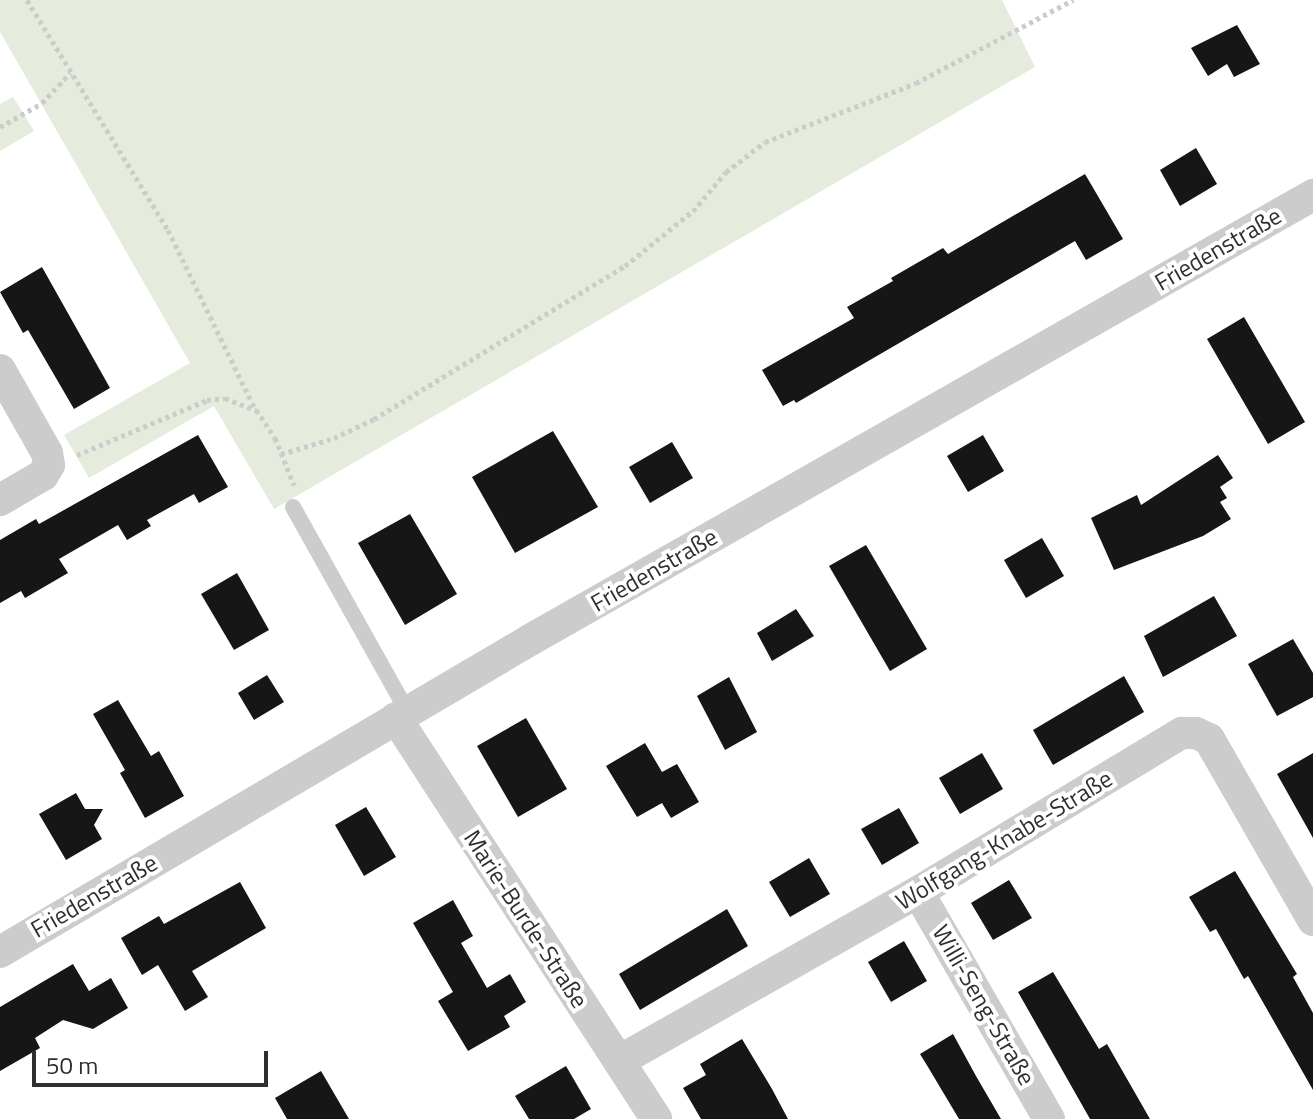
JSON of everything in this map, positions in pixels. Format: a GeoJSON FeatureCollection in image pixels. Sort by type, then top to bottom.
{"type":"FeatureCollection","features":[{"type":"Feature","properties":{"kind":"street","name":"Friedenstraße"},"geometry":{"type":"LineString","coordinates":[[0,952],[402,715],[1313,195]]}},
{"type":"Feature","properties":{"kind":"street"},"geometry":{"type":"LineString","coordinates":[[0,370],[47,453],[49,465],[43,475],[0,500]]}},
{"type":"Feature","properties":{"kind":"street","name":"Marie-Burde-Straße"},"geometry":{"type":"LineString","coordinates":[[402,715],[656,1119]]}},
{"type":"Feature","properties":{"kind":"street","name":"Wolfgang-Knabe-Straße"},"geometry":{"type":"LineString","coordinates":[[619,1061],[918,892],[1182,733],[1196,733],[1209,739],[1313,920]]}},
{"type":"Feature","properties":{"kind":"street","name":"Willi-Seng-Straße"},"geometry":{"type":"LineString","coordinates":[[918,892],[1049,1119]]}},
{"type":"Feature","properties":{"kind":"lane"},"geometry":{"type":"LineString","coordinates":[[293,507],[402,715]]}},
{"type":"Feature","properties":{"kind":"path"},"geometry":{"type":"LineString","coordinates":[[27,0],[168,230],[281,454],[297,495],[293,507]]}},
{"type":"Feature","properties":{"kind":"path"},"geometry":{"type":"LineString","coordinates":[[281,454],[334,438],[374,419],[625,266],[693,211],[726,172],[765,142],[916,83],[1073,0]]}},
{"type":"Feature","properties":{"kind":"path"},"geometry":{"type":"LineString","coordinates":[[0,127],[42,103],[71,72]]}},
{"type":"Feature","properties":{"kind":"path"},"geometry":{"type":"LineString","coordinates":[[49,465],[207,400],[225,398],[257,411]]}},
{"type":"Feature","properties":{"kind":"green space"},"geometry":{"type":"Polygon","coordinates":[[[0,0],[1002,0],[1035,67],[274,509],[214,406],[89,478],[64,435],[190,363],[0,32],[0,0]]]}},
{"type":"Feature","properties":{"kind":"green space"},"geometry":{"type":"Polygon","coordinates":[[[13,97],[34,131],[0,151],[0,104],[13,97]]]}},
{"type":"Feature","properties":{"kind":"building"},"geometry":{"type":"Polygon","coordinates":[[[1237,25],[1260,64],[1234,77],[1227,64],[1208,76],[1191,48],[1237,25]]]}},
{"type":"Feature","properties":{"kind":"building"},"geometry":{"type":"Polygon","coordinates":[[[1196,148],[1217,184],[1180,206],[1160,170],[1196,148]]]}},
{"type":"Feature","properties":{"kind":"building"},"geometry":{"type":"Polygon","coordinates":[[[1085,174],[1123,239],[1086,260],[1075,241],[796,403],[794,400],[783,406],[762,370],[854,318],[847,307],[893,281],[891,278],[943,248],[948,254],[1085,174]]]}},
{"type":"Feature","properties":{"kind":"building"},"geometry":{"type":"Polygon","coordinates":[[[42,267],[110,388],[74,409],[28,330],[23,333],[0,292],[42,267]]]}},
{"type":"Feature","properties":{"kind":"building"},"geometry":{"type":"Polygon","coordinates":[[[1244,317],[1305,422],[1268,444],[1207,339],[1244,317]]]}},
{"type":"Feature","properties":{"kind":"building"},"geometry":{"type":"Polygon","coordinates":[[[553,431],[598,507],[515,553],[472,477],[553,431]]]}},
{"type":"Feature","properties":{"kind":"building"},"geometry":{"type":"Polygon","coordinates":[[[198,435],[228,487],[199,503],[194,494],[147,520],[151,526],[127,540],[118,525],[59,559],[68,573],[25,598],[21,591],[0,603],[0,540],[36,519],[39,524],[198,435]]]}},
{"type":"Feature","properties":{"kind":"building"},"geometry":{"type":"Polygon","coordinates":[[[983,435],[1004,471],[968,492],[947,456],[983,435]]]}},
{"type":"Feature","properties":{"kind":"building"},"geometry":{"type":"Polygon","coordinates":[[[672,442],[693,478],[650,503],[629,467],[672,442]]]}},
{"type":"Feature","properties":{"kind":"building"},"geometry":{"type":"Polygon","coordinates":[[[1218,455],[1233,478],[1220,487],[1227,498],[1220,502],[1231,519],[1203,536],[1114,570],[1091,518],[1137,495],[1141,505],[1218,455]]]}},
{"type":"Feature","properties":{"kind":"building"},"geometry":{"type":"Polygon","coordinates":[[[410,514],[457,594],[405,625],[358,543],[410,514]]]}},
{"type":"Feature","properties":{"kind":"building"},"geometry":{"type":"Polygon","coordinates":[[[1042,538],[1064,576],[1026,598],[1004,560],[1042,538]]]}},
{"type":"Feature","properties":{"kind":"building"},"geometry":{"type":"Polygon","coordinates":[[[866,545],[927,649],[890,671],[829,566],[866,545]]]}},
{"type":"Feature","properties":{"kind":"building"},"geometry":{"type":"Polygon","coordinates":[[[237,573],[269,630],[234,650],[201,594],[237,573]]]}},
{"type":"Feature","properties":{"kind":"building"},"geometry":{"type":"Polygon","coordinates":[[[1214,596],[1237,636],[1163,677],[1144,636],[1214,596]]]}},
{"type":"Feature","properties":{"kind":"building"},"geometry":{"type":"Polygon","coordinates":[[[796,609],[814,636],[772,661],[757,633],[796,609]]]}},
{"type":"Feature","properties":{"kind":"building"},"geometry":{"type":"Polygon","coordinates":[[[1293,639],[1313,673],[1313,697],[1277,716],[1248,664],[1293,639]]]}},
{"type":"Feature","properties":{"kind":"building"},"geometry":{"type":"Polygon","coordinates":[[[267,675],[284,702],[254,720],[238,693],[267,675]]]}},
{"type":"Feature","properties":{"kind":"building"},"geometry":{"type":"Polygon","coordinates":[[[1124,676],[1144,712],[1053,765],[1033,730],[1124,676]]]}},
{"type":"Feature","properties":{"kind":"building"},"geometry":{"type":"Polygon","coordinates":[[[729,677],[757,732],[725,750],[697,696],[729,677]]]}},
{"type":"Feature","properties":{"kind":"building"},"geometry":{"type":"Polygon","coordinates":[[[118,700],[151,756],[159,751],[184,796],[145,818],[120,773],[125,770],[93,714],[118,700]]]}},
{"type":"Feature","properties":{"kind":"building"},"geometry":{"type":"Polygon","coordinates":[[[526,718],[567,789],[518,817],[477,746],[526,718]]]}},
{"type":"Feature","properties":{"kind":"building"},"geometry":{"type":"Polygon","coordinates":[[[645,743],[662,772],[677,764],[699,802],[671,818],[662,803],[637,817],[606,766],[645,743]]]}},
{"type":"Feature","properties":{"kind":"building"},"geometry":{"type":"Polygon","coordinates":[[[982,753],[1003,789],[960,814],[939,778],[982,753]]]}},
{"type":"Feature","properties":{"kind":"building"},"geometry":{"type":"Polygon","coordinates":[[[1313,753],[1313,838],[1277,774],[1313,753]]]}},
{"type":"Feature","properties":{"kind":"building"},"geometry":{"type":"Polygon","coordinates":[[[76,793],[85,809],[103,809],[94,825],[102,839],[66,860],[39,814],[76,793]]]}},
{"type":"Feature","properties":{"kind":"building"},"geometry":{"type":"Polygon","coordinates":[[[366,807],[396,857],[364,876],[335,825],[366,807]]]}},
{"type":"Feature","properties":{"kind":"building"},"geometry":{"type":"Polygon","coordinates":[[[899,808],[919,843],[882,865],[861,829],[899,808]]]}},
{"type":"Feature","properties":{"kind":"building"},"geometry":{"type":"Polygon","coordinates":[[[809,858],[830,894],[790,917],[769,882],[809,858]]]}},
{"type":"Feature","properties":{"kind":"building"},"geometry":{"type":"Polygon","coordinates":[[[1235,871],[1297,974],[1293,977],[1313,1013],[1313,1090],[1248,976],[1244,979],[1216,929],[1210,932],[1189,897],[1235,871]]]}},
{"type":"Feature","properties":{"kind":"building"},"geometry":{"type":"Polygon","coordinates":[[[1009,880],[1032,918],[993,940],[971,903],[1009,880]]]}},
{"type":"Feature","properties":{"kind":"building"},"geometry":{"type":"Polygon","coordinates":[[[240,882],[266,928],[192,971],[208,997],[185,1011],[158,965],[142,975],[121,938],[159,916],[164,924],[240,882]]]}},
{"type":"Feature","properties":{"kind":"building"},"geometry":{"type":"Polygon","coordinates":[[[453,900],[473,936],[461,943],[487,988],[510,974],[526,1002],[504,1016],[510,1027],[468,1051],[438,1001],[453,992],[413,923],[453,900]]]}},
{"type":"Feature","properties":{"kind":"building"},"geometry":{"type":"Polygon","coordinates":[[[727,909],[748,946],[640,1010],[619,974],[727,909]]]}},
{"type":"Feature","properties":{"kind":"building"},"geometry":{"type":"Polygon","coordinates":[[[904,941],[927,981],[891,1002],[868,962],[904,941]]]}},
{"type":"Feature","properties":{"kind":"building"},"geometry":{"type":"Polygon","coordinates":[[[73,964],[89,991],[111,978],[128,1008],[93,1029],[63,1020],[35,1038],[40,1048],[0,1071],[0,1007],[73,964]]]}},
{"type":"Feature","properties":{"kind":"building"},"geometry":{"type":"Polygon","coordinates":[[[1053,972],[1099,1049],[1107,1044],[1150,1119],[1090,1119],[1018,992],[1053,972]]]}},
{"type":"Feature","properties":{"kind":"building"},"geometry":{"type":"Polygon","coordinates":[[[953,1034],[1001,1119],[959,1119],[920,1054],[953,1034]]]}},
{"type":"Feature","properties":{"kind":"building"},"geometry":{"type":"Polygon","coordinates":[[[742,1039],[788,1119],[701,1119],[683,1088],[706,1075],[700,1064],[742,1039]]]}},
{"type":"Feature","properties":{"kind":"building"},"geometry":{"type":"Polygon","coordinates":[[[566,1066],[591,1109],[574,1119],[529,1119],[515,1096],[566,1066]]]}},
{"type":"Feature","properties":{"kind":"building"},"geometry":{"type":"Polygon","coordinates":[[[321,1071],[349,1119],[287,1119],[275,1098],[321,1071]]]}}]}
